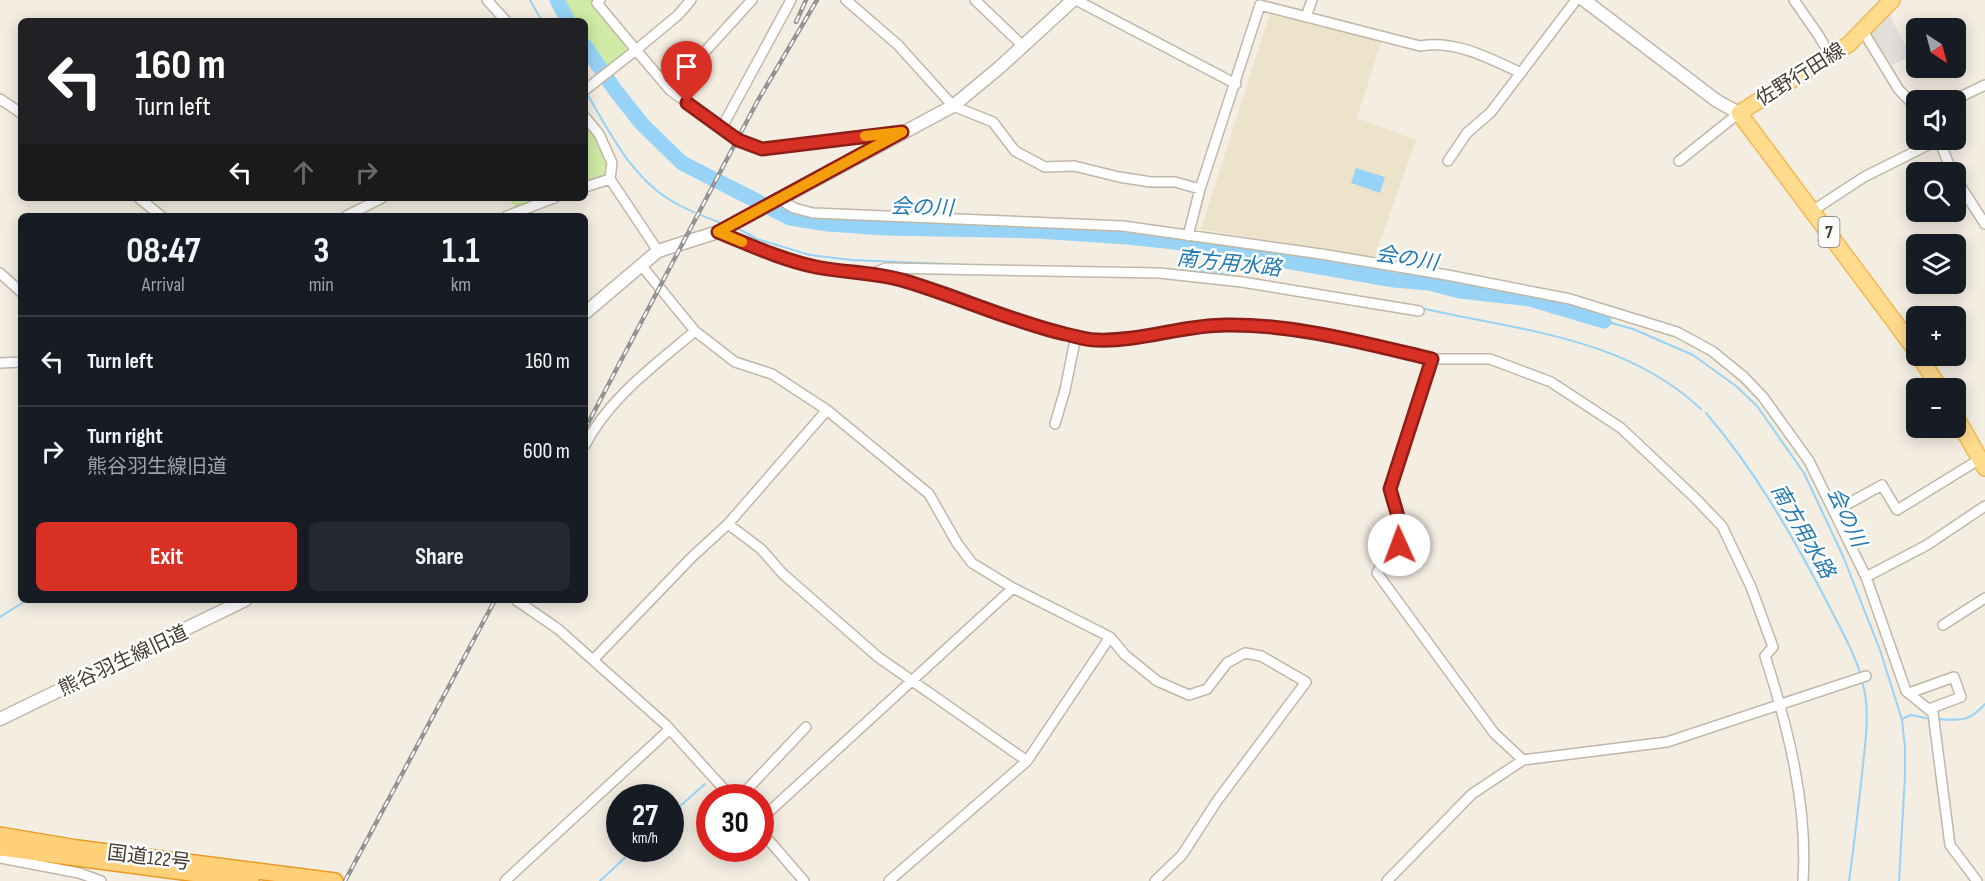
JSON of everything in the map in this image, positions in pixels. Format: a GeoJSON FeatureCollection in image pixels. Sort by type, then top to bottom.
{"type":"FeatureCollection","features":[{"type":"Feature","properties":{"kind":"highway","name":"国道122号"},"geometry":{"type":"LineString","coordinates":[[0,835],[77,848],[333,881]]}},
{"type":"Feature","properties":{"kind":"highway","name":"国道122号"},"geometry":{"type":"LineString","coordinates":[[0,849],[251,881]]}},
{"type":"Feature","properties":{"kind":"main road","name":"佐野行田線"},"geometry":{"type":"LineString","coordinates":[[1892,0],[1849,44],[1739,113],[1906,338]]}},
{"type":"Feature","properties":{"kind":"main road"},"geometry":{"type":"LineString","coordinates":[[1966,435],[1982,463]]}},
{"type":"Feature","properties":{"kind":"street"},"geometry":{"type":"LineString","coordinates":[[487,0],[503,18]]}},
{"type":"Feature","properties":{"kind":"street"},"geometry":{"type":"LineString","coordinates":[[588,88],[678,15],[691,0]]}},
{"type":"Feature","properties":{"kind":"street"},"geometry":{"type":"LineString","coordinates":[[670,90],[752,0]]}},
{"type":"Feature","properties":{"kind":"street"},"geometry":{"type":"LineString","coordinates":[[721,129],[791,0]]}},
{"type":"Feature","properties":{"kind":"street"},"geometry":{"type":"LineString","coordinates":[[846,0],[898,45],[953,106],[993,122],[1015,151],[1045,168],[1074,166],[1119,177],[1151,182],[1175,182],[1200,189]]}},
{"type":"Feature","properties":{"kind":"street"},"geometry":{"type":"LineString","coordinates":[[975,0],[1023,46]]}},
{"type":"Feature","properties":{"kind":"street"},"geometry":{"type":"LineString","coordinates":[[588,310],[658,251],[718,232],[777,198],[953,106],[1075,0],[1236,84]]}},
{"type":"Feature","properties":{"kind":"street"},"geometry":{"type":"LineString","coordinates":[[1306,17],[1312,0]]}},
{"type":"Feature","properties":{"kind":"street"},"geometry":{"type":"LineString","coordinates":[[1448,161],[1467,133],[1491,112],[1576,0]]}},
{"type":"Feature","properties":{"kind":"street"},"geometry":{"type":"LineString","coordinates":[[1584,0],[1717,101],[1739,113],[1679,161]]}},
{"type":"Feature","properties":{"kind":"street"},"geometry":{"type":"LineString","coordinates":[[1794,0],[1831,57]]}},
{"type":"Feature","properties":{"kind":"street"},"geometry":{"type":"LineString","coordinates":[[597,1],[670,90],[738,140],[762,149],[902,132]]}},
{"type":"Feature","properties":{"kind":"street"},"geometry":{"type":"LineString","coordinates":[[1188,236],[1200,189],[1260,5],[1420,46],[1435,43],[1478,52],[1521,73]]}},
{"type":"Feature","properties":{"kind":"street"},"geometry":{"type":"LineString","coordinates":[[1863,31],[1899,90],[1906,97]]}},
{"type":"Feature","properties":{"kind":"street"},"geometry":{"type":"LineString","coordinates":[[1966,94],[1985,85]]}},
{"type":"Feature","properties":{"kind":"street"},"geometry":{"type":"LineString","coordinates":[[0,99],[18,111]]}},
{"type":"Feature","properties":{"kind":"street"},"geometry":{"type":"LineString","coordinates":[[588,121],[598,134],[612,163],[610,178],[658,251]]}},
{"type":"Feature","properties":{"kind":"street"},"geometry":{"type":"LineString","coordinates":[[1812,211],[1864,177],[1918,150]]}},
{"type":"Feature","properties":{"kind":"street"},"geometry":{"type":"LineString","coordinates":[[588,186],[610,178]]}},
{"type":"Feature","properties":{"kind":"street"},"geometry":{"type":"LineString","coordinates":[[1966,195],[1985,224]]}},
{"type":"Feature","properties":{"kind":"street"},"geometry":{"type":"LineString","coordinates":[[777,198],[794,208],[813,213],[1123,226],[1321,254],[1570,299],[1677,332],[1712,351],[1744,377],[1763,397],[1809,461],[1835,511],[1866,577],[1906,691],[1933,713],[1950,844],[1977,881]]}},
{"type":"Feature","properties":{"kind":"street"},"geometry":{"type":"LineString","coordinates":[[143,201],[157,213]]}},
{"type":"Feature","properties":{"kind":"street"},"geometry":{"type":"LineString","coordinates":[[352,213],[376,201]]}},
{"type":"Feature","properties":{"kind":"street"},"geometry":{"type":"LineString","coordinates":[[515,213],[546,201]]}},
{"type":"Feature","properties":{"kind":"street"},"geometry":{"type":"LineString","coordinates":[[718,232],[776,256],[816,267],[885,275],[944,292],[1017,320],[1094,340],[1133,339],[1224,325],[1267,327],[1335,337],[1432,359],[1490,359],[1551,382],[1621,428],[1694,496],[1722,526],[1751,587],[1773,647],[1765,656],[1781,706],[1799,798],[1803,881]]}},
{"type":"Feature","properties":{"kind":"street"},"geometry":{"type":"LineString","coordinates":[[641,265],[695,331],[735,362],[772,374],[827,410],[929,494],[957,543],[972,563],[1012,588],[1110,637],[1125,655],[1157,681],[1189,695],[1207,689],[1227,663],[1245,653],[1262,656],[1306,682],[1217,801],[1182,855],[1155,881]]}},
{"type":"Feature","properties":{"kind":"street"},"geometry":{"type":"LineString","coordinates":[[873,273],[886,268],[1159,273],[1242,282],[1419,311]]}},
{"type":"Feature","properties":{"kind":"street"},"geometry":{"type":"LineString","coordinates":[[0,273],[18,289]]}},
{"type":"Feature","properties":{"kind":"street"},"geometry":{"type":"LineString","coordinates":[[588,440],[602,417],[626,389],[695,331]]}},
{"type":"Feature","properties":{"kind":"street"},"geometry":{"type":"LineString","coordinates":[[1055,424],[1065,390],[1076,336]]}},
{"type":"Feature","properties":{"kind":"street"},"geometry":{"type":"LineString","coordinates":[[1432,359],[1390,489],[1402,530],[1399,545],[1388,553],[1377,573],[1494,733],[1523,760]]}},
{"type":"Feature","properties":{"kind":"street"},"geometry":{"type":"LineString","coordinates":[[0,363],[18,362]]}},
{"type":"Feature","properties":{"kind":"street"},"geometry":{"type":"LineString","coordinates":[[593,660],[692,556],[728,524],[827,410]]}},
{"type":"Feature","properties":{"kind":"street"},"geometry":{"type":"LineString","coordinates":[[1835,511],[1882,484],[1897,510],[1982,463]]}},
{"type":"Feature","properties":{"kind":"street"},"geometry":{"type":"LineString","coordinates":[[1866,577],[1927,545],[1985,506]]}},
{"type":"Feature","properties":{"kind":"street"},"geometry":{"type":"LineString","coordinates":[[728,524],[761,549],[783,574],[878,657],[1028,761]]}},
{"type":"Feature","properties":{"kind":"street"},"geometry":{"type":"LineString","coordinates":[[774,807],[1012,588]]}},
{"type":"Feature","properties":{"kind":"street"},"geometry":{"type":"LineString","coordinates":[[1943,626],[1985,598]]}},
{"type":"Feature","properties":{"kind":"street"},"geometry":{"type":"LineString","coordinates":[[520,603],[558,629],[670,729],[719,784]]}},
{"type":"Feature","properties":{"kind":"street","name":"熊谷羽生線旧道"},"geometry":{"type":"LineString","coordinates":[[0,719],[226,605]]}},
{"type":"Feature","properties":{"kind":"street"},"geometry":{"type":"LineString","coordinates":[[888,881],[1028,761],[1110,637]]}},
{"type":"Feature","properties":{"kind":"street"},"geometry":{"type":"LineString","coordinates":[[1387,881],[1472,794],[1523,760],[1667,742],[1866,676]]}},
{"type":"Feature","properties":{"kind":"street"},"geometry":{"type":"LineString","coordinates":[[1909,693],[1954,676],[1961,697],[1929,709]]}},
{"type":"Feature","properties":{"kind":"street"},"geometry":{"type":"LineString","coordinates":[[752,784],[806,727]]}},
{"type":"Feature","properties":{"kind":"street"},"geometry":{"type":"LineString","coordinates":[[505,881],[670,729]]}},
{"type":"Feature","properties":{"kind":"street"},"geometry":{"type":"LineString","coordinates":[[774,846],[804,881]]}},
{"type":"Feature","properties":{"kind":"street"},"geometry":{"type":"LineString","coordinates":[[0,858],[79,873],[101,881]]}},
{"type":"Feature","properties":{"kind":"shaded area"},"geometry":{"type":"Polygon","coordinates":[[[1272,7],[1382,39],[1357,118],[1416,140],[1374,258],[1201,229],[1272,7]]]}},
{"type":"Feature","properties":{"kind":"shaded area"},"geometry":{"type":"Polygon","coordinates":[[[1889,14],[1906,46],[1906,58],[1892,65],[1872,36],[1872,32],[1889,14]]]}},
{"type":"Feature","properties":{"kind":"green space"},"geometry":{"type":"Polygon","coordinates":[[[561,0],[593,0],[634,50],[608,72],[588,44],[588,18],[570,18],[561,0]]]}},
{"type":"Feature","properties":{"kind":"green space"},"geometry":{"type":"Polygon","coordinates":[[[588,129],[590,129],[596,136],[608,164],[605,175],[589,181],[588,129]]]}},
{"type":"Feature","properties":{"kind":"green space"},"geometry":{"type":"Polygon","coordinates":[[[510,201],[535,201],[516,208],[510,201]]]}},
{"type":"Feature","properties":{"kind":"water"},"geometry":{"type":"Polygon","coordinates":[[[1356,168],[1385,177],[1380,193],[1351,183],[1356,168]]]}},
{"type":"Feature","properties":{"kind":"waterway","name":"南方用水路"},"geometry":{"type":"LineString","coordinates":[[530,0],[540,18]]}},
{"type":"Feature","properties":{"kind":"waterway","name":"会の川"},"geometry":{"type":"LineString","coordinates":[[557,0],[566,18]]}},
{"type":"Feature","properties":{"kind":"waterway","name":"会の川"},"geometry":{"type":"LineString","coordinates":[[588,50],[642,124],[682,163],[790,218],[828,224],[886,228],[1037,231],[1175,242],[1394,280],[1429,283],[1460,291],[1530,299],[1604,321]]}},
{"type":"Feature","properties":{"kind":"waterway","name":"南方用水路"},"geometry":{"type":"LineString","coordinates":[[588,96],[624,155],[648,183],[677,204],[724,224]]}},
{"type":"Feature","properties":{"kind":"waterway","name":"南方用水路"},"geometry":{"type":"LineString","coordinates":[[737,228],[757,239],[810,255],[852,260],[968,265]]}},
{"type":"Feature","properties":{"kind":"waterway","name":"南方用水路"},"geometry":{"type":"LineString","coordinates":[[1130,268],[1214,272],[1249,279]]}},
{"type":"Feature","properties":{"kind":"waterway","name":"南方用水路"},"geometry":{"type":"LineString","coordinates":[[1299,287],[1409,305]]}},
{"type":"Feature","properties":{"kind":"waterway","name":"南方用水路"},"geometry":{"type":"LineString","coordinates":[[1421,308],[1532,331],[1604,351],[1638,366],[1671,385],[1701,409]]}},
{"type":"Feature","properties":{"kind":"waterway","name":"会の川"},"geometry":{"type":"LineString","coordinates":[[1604,321],[1633,329],[1693,355],[1736,386],[1757,406],[1804,473],[1843,556],[1880,650],[1902,720],[1905,776],[1899,881]]}},
{"type":"Feature","properties":{"kind":"waterway","name":"南方用水路"},"geometry":{"type":"LineString","coordinates":[[1706,413],[1741,457],[1786,528],[1845,637],[1860,673]]}},
{"type":"Feature","properties":{"kind":"waterway"},"geometry":{"type":"LineString","coordinates":[[0,617],[22,603]]}},
{"type":"Feature","properties":{"kind":"waterway","name":"南方用水路"},"geometry":{"type":"LineString","coordinates":[[1849,881],[1865,751],[1866,704],[1862,681]]}},
{"type":"Feature","properties":{"kind":"waterway"},"geometry":{"type":"LineString","coordinates":[[1937,719],[1964,719],[1985,704]]}},
{"type":"Feature","properties":{"kind":"waterway"},"geometry":{"type":"LineString","coordinates":[[1902,719],[1911,715],[1931,719]]}},
{"type":"Feature","properties":{"kind":"waterway"},"geometry":{"type":"LineString","coordinates":[[684,803],[696,792]]}},
{"type":"Feature","properties":{"kind":"waterway"},"geometry":{"type":"LineString","coordinates":[[600,881],[620,862]]}},
{"type":"Feature","properties":{"kind":"railway"},"geometry":{"type":"LineString","coordinates":[[796,22],[806,0]]}},
{"type":"Feature","properties":{"kind":"railway"},"geometry":{"type":"LineString","coordinates":[[588,423],[757,102],[817,0]]}},
{"type":"Feature","properties":{"kind":"railway"},"geometry":{"type":"LineString","coordinates":[[345,881],[493,603]]}},
{"type":"Feature","properties":{"kind":"slow traffic"},"geometry":{"type":"LineString","coordinates":[[742,242],[718,232],[902,132],[865,136]]}},
{"type":"Feature","properties":{"kind":"route"},"geometry":{"type":"LineString","coordinates":[[687,103],[738,140],[762,149],[902,132],[718,232],[776,256],[816,267],[885,275],[944,292],[1017,320],[1094,340],[1133,339],[1224,325],[1267,327],[1335,337],[1432,359],[1390,489],[1402,530],[1399,545]]}}]}
